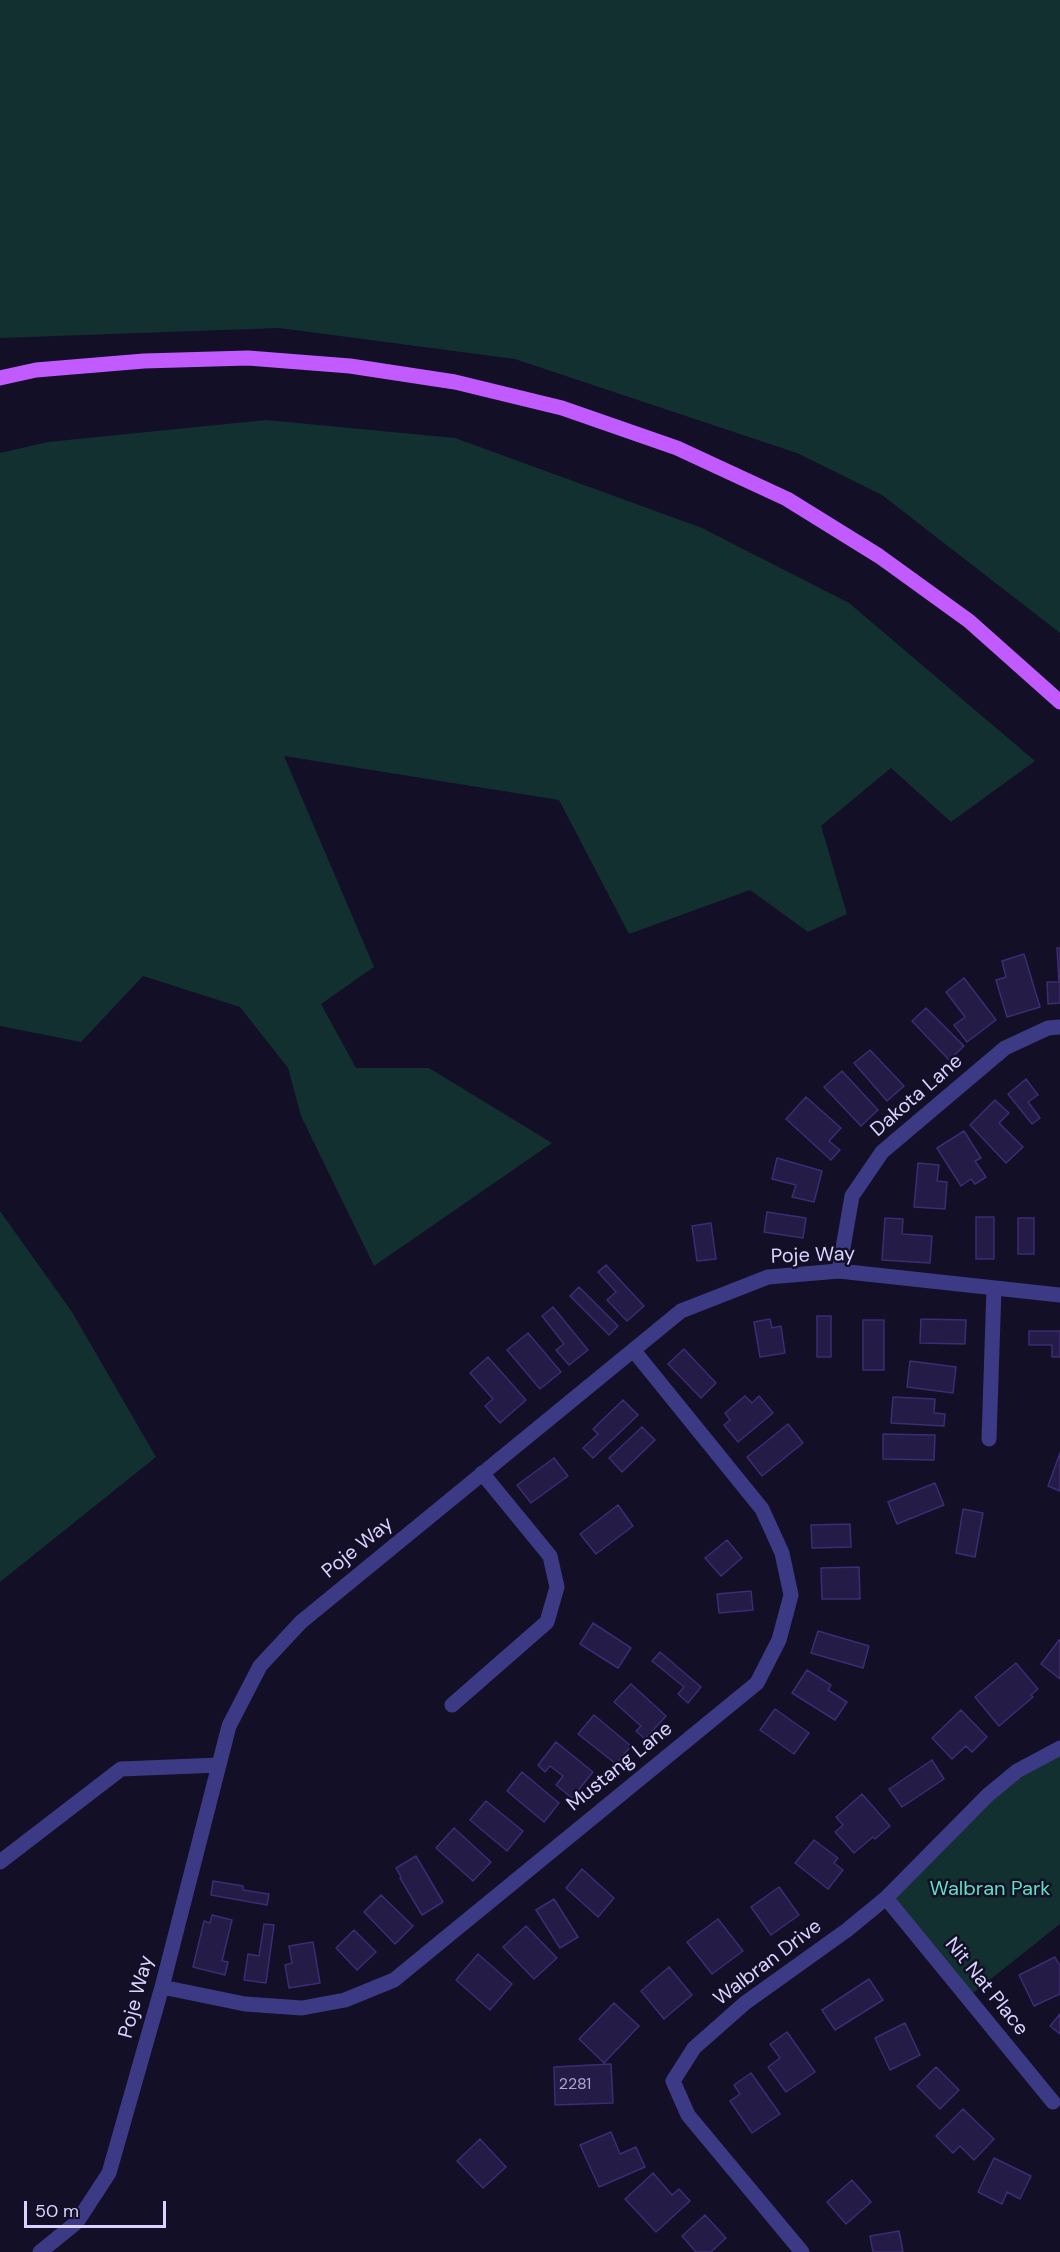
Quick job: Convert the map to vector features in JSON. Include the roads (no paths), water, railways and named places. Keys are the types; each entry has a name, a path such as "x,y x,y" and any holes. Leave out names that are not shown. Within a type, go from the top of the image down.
{"main road":[{"path":"0,378 36,370 144,361 248,358 350,366 455,382 562,408 677,448 787,499 879,556 969,621 1060,702"}],"street":[{"name":"Dakota Lane","path":"839,1272 852,1196 882,1152 1005,1048 1048,1028 1060,1027"},
{"name":"Poje Way","path":"40,2252 77,2222 109,2173 162,1987 229,1726 260,1666 301,1622 681,1311 768,1276 839,1272 1060,1294"},
{"path":"989,1439 994,1288"},
{"name":"Mustang Lane","path":"162,1987 245,2004 302,2008 345,2000 394,1980 757,1683 779,1640 790,1595 782,1554 762,1509 634,1351"},
{"path":"452,1705 547,1622 557,1587 550,1556 482,1473"},
{"name":"Walbran Drive","path":"802,2252 688,2115 673,2081 694,2048 745,2003 847,1930 886,1898 988,1795 1017,1771 1060,1748"},
{"path":"0,1862 121,1769 219,1765"},
{"name":"Nit Nat Place","path":"886,1898 1053,2102"}],"park label":[{"name":"Walbran Park","path":"990,1890"}]}
